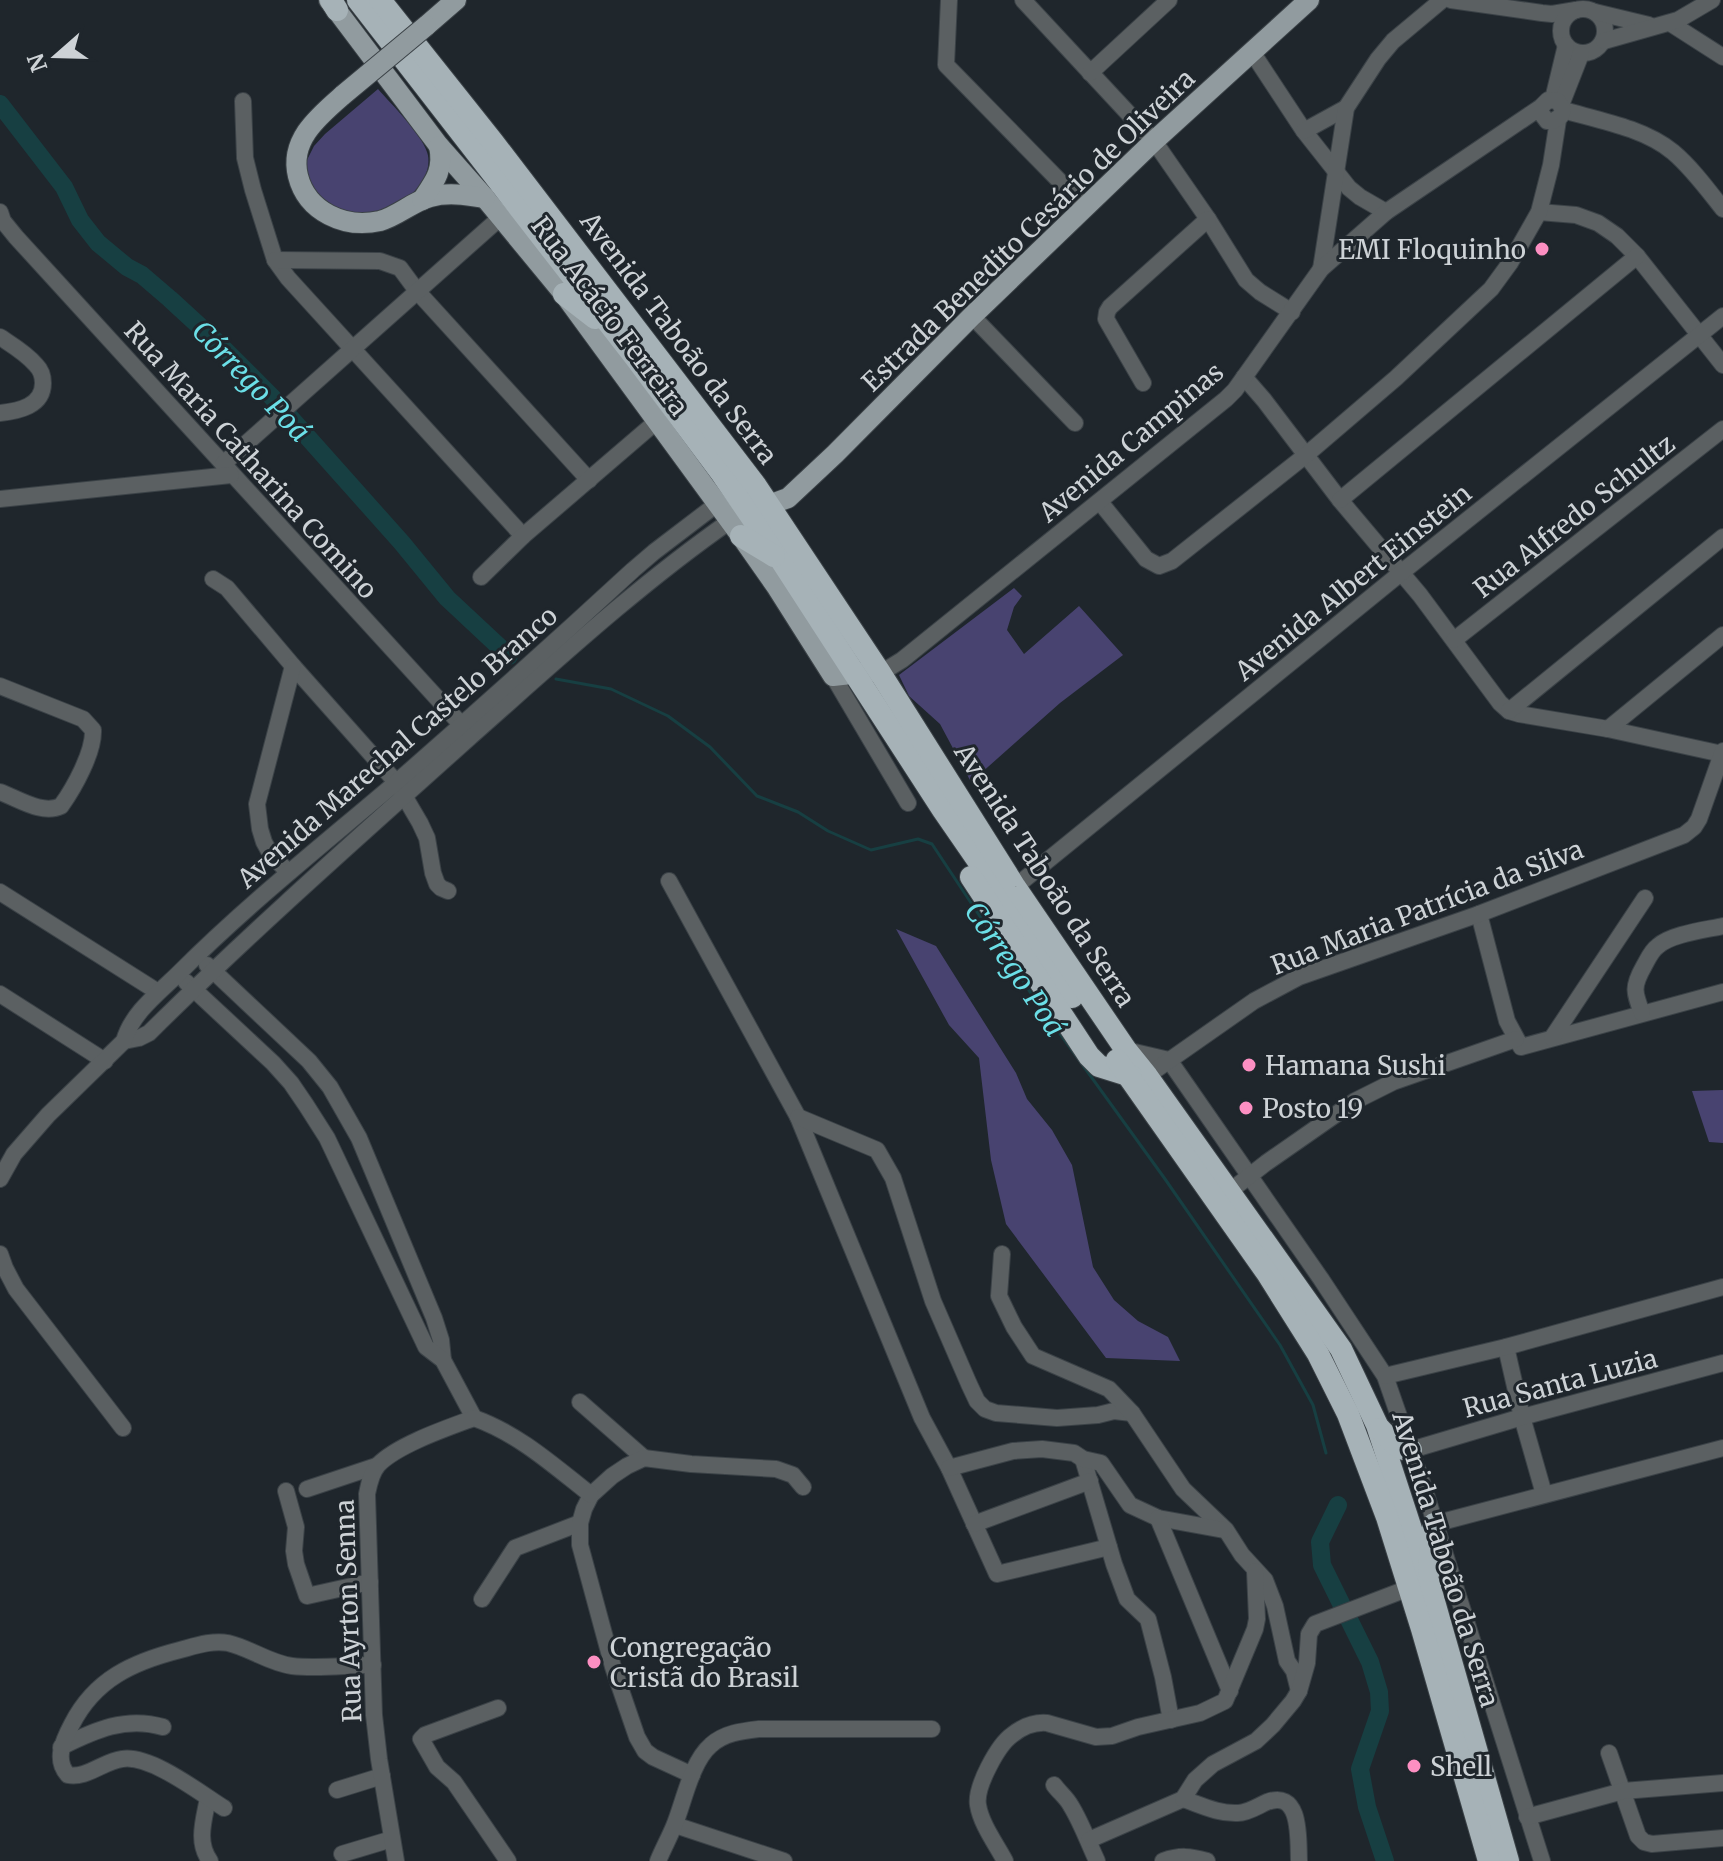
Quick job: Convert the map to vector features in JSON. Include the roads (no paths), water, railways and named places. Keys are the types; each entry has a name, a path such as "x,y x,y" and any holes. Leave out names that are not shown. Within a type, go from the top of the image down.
{"highway":[{"name":"Avenida Taboão da Serra","path":"358,0 635,357 738,521 781,560 844,675 887,723 1015,915 1138,1076 1223,1196 1341,1349 1377,1425 1419,1586 1508,1861"},
{"name":"Avenida Taboão da Serra","path":"383,3 778,509 1015,887 1126,1050 1138,1076"},
{"path":"564,294 601,323 635,357"},
{"path":"738,521 781,560"},
{"name":"Avenida Taboão da Serra","path":"1223,1196 1318,1354 1348,1414 1387,1517 1419,1586 1432,1665 1489,1861"},
{"path":"1377,1425 1398,1447 1411,1450"},
{"path":"1419,1586 1434,1524"}],"main road":[{"path":"430,22 446,0"},
{"path":"456,0 313,123 297,156 298,174 309,199 330,216 356,222 380,221 432,197 454,194 485,198"},
{"name":"Estrada Benedito Cesário de Oliveira","path":"778,509 1085,207 1309,0"},
{"name":"Rua Acácio Ferreira","path":"332,3 439,146 564,294 717,504"},
{"path":"422,200 440,169 439,146"},
{"path":"435,179 461,172"},
{"path":"717,504 738,521 796,617 844,675 879,671"},
{"path":"738,521 778,509"}],"street":[{"path":"949,0 946,65 1085,207"},
{"path":"1090,73 1169,0"},
{"path":"1321,269 1346,108 1393,41 1442,0"},
{"path":"1451,0 1586,9 1662,25 1723,57"},
{"path":"1604,41 1678,20 1712,0"},
{"path":"1027,1 1154,141 1252,286 1292,312"},
{"path":"1550,7 1569,43 1590,53 1604,41 1606,33 1605,25 1595,12"},
{"path":"1100,502 1146,559 1159,566 1172,561 1306,455 1478,303 1510,263 1539,212 1551,165 1555,108 1569,43 1563,21 1577,10"},
{"path":"1252,52 1304,131 1349,188 1386,212"},
{"path":"243,101 245,158 275,260 523,536"},
{"path":"1304,131 1346,108"},
{"path":"1555,108 1621,126 1663,145 1675,153 1723,209"},
{"name":"Avenida Campinas","path":"879,671 902,660 1226,399 1321,269 1386,212 1555,108"},
{"name":"Rua Maria Catharina Comino","path":"0,212 16,237 466,730"},
{"path":"1539,212 1576,215 1598,223 1617,236 1637,256 1723,365"},
{"path":"0,499 227,469 275,418 501,217"},
{"path":"1143,383 1106,319 1107,312 1208,219"},
{"path":"1340,500 1637,256"},
{"path":"275,260 380,261 400,268 417,291 589,480"},
{"path":"972,316 1075,423"},
{"name":"Avenida Albert Einstein","path":"1015,887 1723,316"},
{"path":"0,337 25,354 43,377 39,399 15,411 0,413"},
{"path":"1244,377 1340,500 1402,572 1509,711 1722,752"},
{"path":"481,577 523,536 657,421"},
{"name":"Rua Alfredo Schultz","path":"1454,640 1723,429"},
{"name":"Avenida Marechal Castelo Branco","path":"576,634 633,570 717,504"},
{"name":"Avenida Marechal Castelo Branco","path":"124,1041 149,1033 401,789 576,634 738,521"},
{"path":"1509,711 1723,537"},
{"path":"633,570 646,584"},
{"path":"213,579 227,588 401,789 427,838 433,873 441,888 448,891"},
{"path":"1608,729 1723,635"},
{"path":"288,872 264,842 257,804 293,666"},
{"path":"844,675 908,803"},
{"path":"0,686 83,719 93,730 94,739 61,806 45,809 0,792"},
{"name":"Rua Maria Patrícia da Silva","path":"1138,1076 1169,1060 1262,996 1299,977 1479,914 1684,835 1699,819 1717,783 1722,752"},
{"name":"Avenida Marechal Castelo Branco","path":"0,1179 14,1154 48,1115 124,1041 128,1028 158,992 197,954 288,872 401,789"},
{"path":"669,881 798,1117 922,1418 949,1468 997,1574 1109,1547"},
{"path":"0,892 158,992"},
{"path":"1552,1038 1645,898"},
{"path":"1479,914 1507,1021 1521,1047 1723,992"},
{"path":"1642,1013 1634,986 1658,945 1672,938 1723,926"},
{"path":"197,954 309,1061 330,1087 359,1138 434,1318 443,1360 474,1418 520,1440 591,1495"},
{"path":"178,974 291,1083 327,1138 426,1347 443,1360"},
{"path":"0,994 105,1061"},
{"path":"1223,1196 1355,1101 1393,1082 1516,1039"},
{"path":"1126,1050 1169,1060 1385,1376 1542,1861"},
{"path":"798,1117 877,1150 893,1178 933,1301 977,1401 985,1409 996,1413 1057,1418 1114,1411 1132,1413"},
{"path":"0,1254 16,1289 123,1428"},
{"path":"1002,1254 999,1296 1033,1356 1109,1389 1132,1413 1183,1489 1226,1530 1242,1555 1265,1580 1275,1606 1287,1661 1294,1671 1299,1691"},
{"path":"1385,1376 1506,1347 1723,1287"},
{"path":"1506,1347 1544,1494"},
{"name":"Rua Santa Luzia","path":"1411,1450 1723,1363"},
{"path":"580,1402 644,1458"},
{"name":"Rua Ayrton Senna","path":"396,1861 374,1715 369,1480 376,1466 411,1444 474,1418"},
{"path":"1434,1524 1723,1448"},
{"path":"949,1468 1013,1451 1042,1449 1074,1453 1083,1459 1101,1463 1130,1505 1158,1518 1226,1530"},
{"path":"692,1775 653,1757 645,1751 637,1737 597,1613 580,1545 580,1523 584,1509 591,1495 612,1476 644,1458 776,1469 793,1475 803,1487"},
{"path":"1083,1459 1127,1599 1148,1619 1171,1720"},
{"path":"307,1489 376,1466"},
{"path":"974,1524 1090,1481"},
{"path":"286,1491 296,1527 296,1564 307,1596 370,1582"},
{"path":"1158,1518 1230,1691"},
{"path":"482,1599 515,1548 580,1523"},
{"path":"1005,1861 977,1803 980,1783 1009,1736 1039,1723 1047,1723 1087,1735 1112,1736 1211,1709 1225,1701 1255,1629 1255,1571"},
{"path":"1089,1840 1183,1799 1195,1780 1213,1764 1256,1741 1273,1725 1299,1691 1307,1663 1309,1634 1315,1624 1419,1586"},
{"path":"224,1808 151,1763 136,1758 104,1764 74,1777 68,1775 60,1761 61,1747 72,1722 87,1700 108,1679 132,1665 215,1642 229,1643 293,1666 373,1665"},
{"path":"498,1708 421,1739 437,1767 454,1782 508,1861"},
{"path":"61,1747 96,1731 132,1722 163,1727"},
{"path":"658,1861 703,1753 721,1738 759,1729 932,1729"},
{"path":"1609,1753 1638,1836 1644,1842 1652,1844 1723,1838"},
{"path":"337,1790 382,1776"},
{"path":"1527,1817 1623,1791 1723,1783"},
{"path":"1054,1785 1070,1803 1097,1861"},
{"path":"208,1798 202,1834 203,1851 210,1861"},
{"path":"1183,1799 1206,1809 1239,1813 1270,1801 1288,1802 1293,1808 1299,1861"},
{"path":"675,1825 784,1861"},
{"path":"342,1854 392,1839"},
{"path":"1167,1860 1189,1856 1207,1861"}],"waterway":[{"name":"Córrego Poá","path":"0,104 64,187 80,220 98,243 170,299 271,396 447,598 509,656"},
{"name":"Córrego Poá","path":"556,679 611,689 668,716 710,747 757,796 798,812 828,831 871,850 918,839 932,844 1032,995 1280,1345 1313,1405 1326,1453"},
{"name":"Córrego Poá","path":"1338,1505 1320,1542 1322,1565 1370,1662 1379,1692 1380,1711 1360,1769 1367,1807 1385,1861"}],"place":[{"name":"EMI Floquinho","path":"1542,249"},
{"name":"Hamana Sushi","path":"1249,1065"},
{"name":"Posto 19","path":"1246,1108"},
{"name":"Congregação Cristã do Brasil","path":"594,1662"},
{"name":"Shell","path":"1414,1766"}]}
